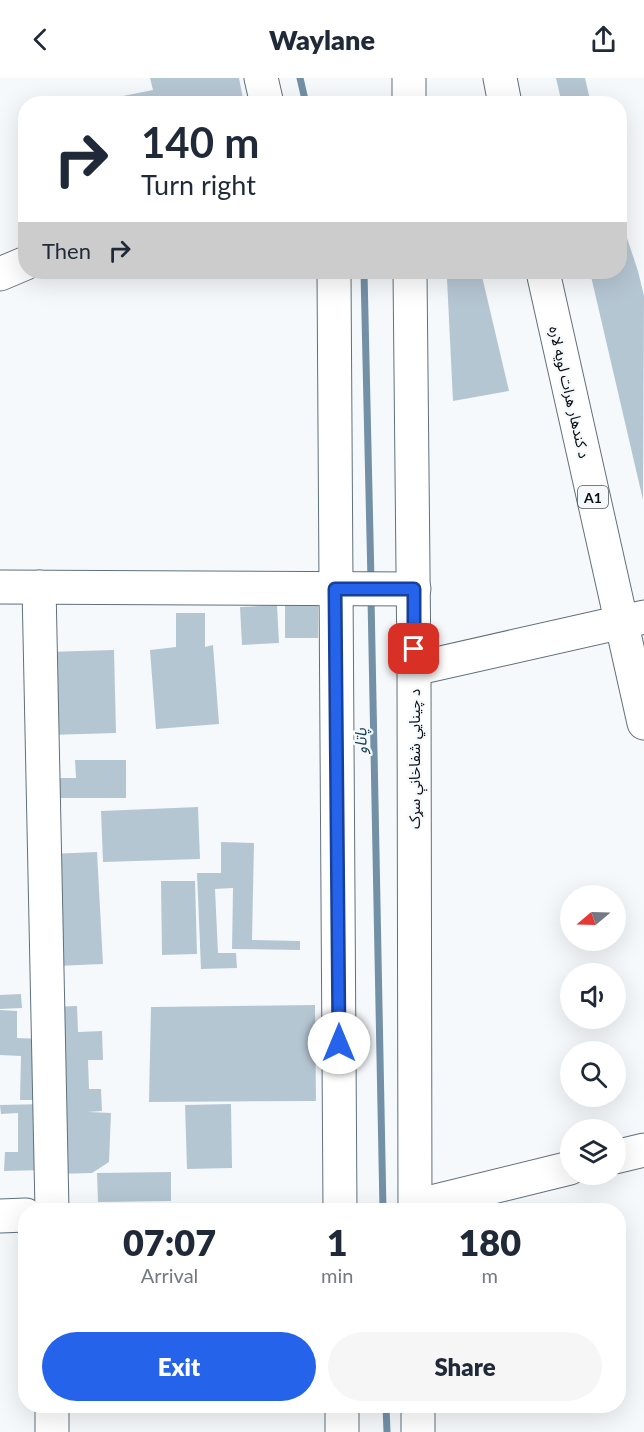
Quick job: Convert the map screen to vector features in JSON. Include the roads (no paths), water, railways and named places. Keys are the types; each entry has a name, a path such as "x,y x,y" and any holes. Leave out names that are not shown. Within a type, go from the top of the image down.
{"main road":[{"path":"261,78 265,96"},
{"path":"409,78 409,96"},
{"path":"500,78 503,96"},
{"path":"0,274 18,266"},
{"path":"334,279 344,589 340,1203"},
{"name":"د چينايي شفاخانې سړک","path":"409,1203 414,669 404,590 410,279"},
{"name":"د کندهار هرات لویه لاره","path":"545,279 633,620 644,723"},
{"path":"0,587 404,590"},
{"path":"39,587 52,1203"},
{"path":"414,669 633,620"},
{"path":"626,1154 644,1150"},
{"path":"433,1203 560,1171"},
{"path":"0,1216 18,1215"},
{"path":"52,1413 52,1432"},
{"path":"342,1413 342,1432"},
{"path":"418,1413 418,1432"}],"waterway":[{"name":"پاتاو","path":"300,78 304,96"},
{"name":"پاتاو","path":"364,279 371,581"},
{"name":"پاتاو","path":"371,598 383,1203"},
{"name":"پاتاو","path":"386,1413 387,1432"}]}
